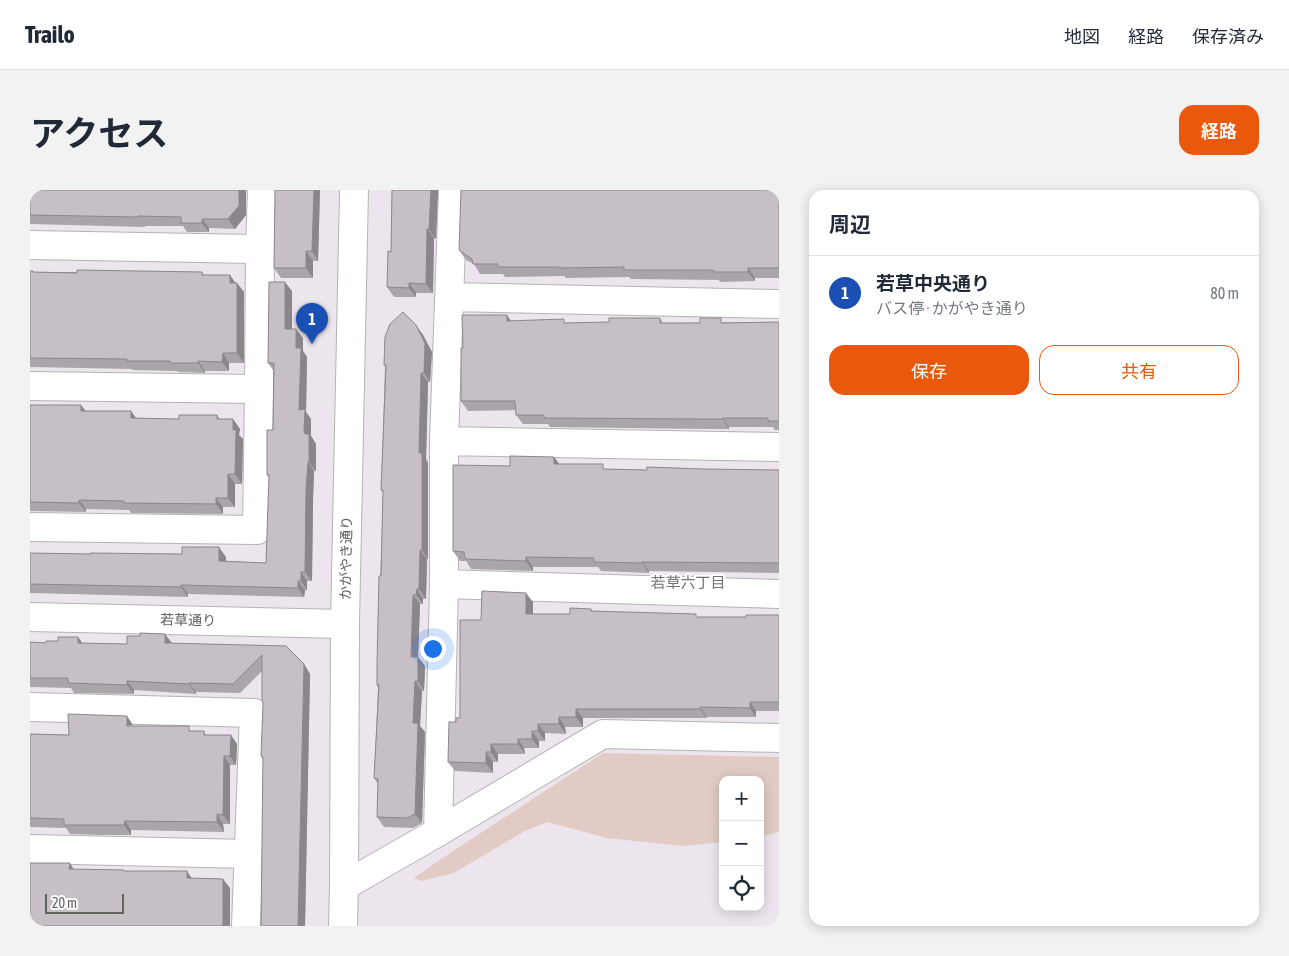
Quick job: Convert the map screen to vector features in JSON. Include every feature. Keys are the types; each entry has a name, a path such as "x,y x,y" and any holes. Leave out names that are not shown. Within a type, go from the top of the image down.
{"street":[{"path":"30,527 257,530 262,190"},
{"name":"かがやき通り","path":"342,926 344,886 345,624 354,190"},
{"path":"438,832 444,584 444,441 453,190"},
{"path":"30,245 260,249"},
{"path":"450,297 779,304"},
{"path":"30,386 259,389"},
{"path":"444,441 779,447"},
{"path":"444,584 779,594"},
{"name":"若草通り","path":"30,617 345,624"},
{"path":"30,706 254,713 246,926"},
{"path":"344,886 603,734 779,738"},
{"path":"30,849 248,854"}],"shaded area":[{"path":"603,753 779,757 779,832 764,836 764,776 719,776 719,842 683,846 607,838 547,822 525,831 454,873 421,881 414,878"}],"building":[{"path":"30,190 239,190 239,206 228,219 202,219 202,223 181,223 181,217 30,215"},
{"path":"275,190 314,190 312,251 306,251 306,268 274,268"},
{"path":"392,190 431,190 429,230 427,229 426,284 409,283 409,288 387,287 388,251 391,252"},
{"path":"461,190 779,190 779,268 748,268 748,272 714,272 713,270 624,270 624,267 498,267 498,264 473,264 472,259 459,250"},
{"path":"77,270 202,272 202,275 230,275 230,283 237,283 237,353 223,353 222,362 198,361 198,363 127,361 127,359 30,358 30,271 77,273"},
{"path":"269,282 285,282 285,329 296,329 296,348 301,348 299,410 305,409 304,431 305,434 309,434 309,462 306,490 305,572 301,572 301,581 298,581 298,588 30,584 30,553 182,554 182,547 219,547 219,561 266,563 269,475 267,475 267,430 273,430 274,363 268,363"},
{"path":"403,312 416,325 425,343 424,373 421,373 419,453 422,453 422,550 420,550 419,589 417,589 416,595 413,595 411,657 418,657 418,681 415,681 413,723 418,723 415,814 407,818 377,817 378,779 374,778 379,685 377,685 377,664 379,576 381,576 385,337 390,324"},
{"path":"462,315 507,315 507,321 564,319 564,323 609,322 609,318 660,318 660,323 700,323 700,318 721,318 721,323 779,322 779,421 768,421 768,418 544,418 544,415 516,415 515,401 461,401"},
{"path":"30,405 81,405 81,411 131,411 131,418 179,419 179,415 217,415 217,419 233,419 233,430 236,430 235,474 228,474 228,498 216,498 216,504 124,503 124,501 79,500 79,503 30,502"},
{"path":"510,456 554,457 554,464 603,464 603,469 647,470 647,467 779,470 779,563 594,562 594,558 526,557 526,561 465,559 464,552 453,551 453,465 510,466"},
{"path":"482,591 526,593 526,614 570,614 570,608 591,609 591,611 696,614 696,617 779,615 779,702 750,702 750,708 576,709 576,717 559,717 559,724 538,724 538,731 532,731 532,739 518,739 518,744 491,744 491,752 486,752 486,763 448,762 449,722 456,722 456,718 460,718 460,620 481,620"},
{"path":"140,633 165,634 165,643 286,646 304,664 298,926 261,926 262,655 233,684 127,681 127,685 68,683 68,678 30,678 30,642 46,643 46,641 58,641 58,637 78,637 78,643 127,644 127,636 140,636"},
{"path":"68,714 127,716 127,726 189,726 189,731 204,731 204,735 231,735 230,756 224,756 223,815 217,814 217,822 125,821 124,825 64,825 64,819 30,818 30,734 69,735"},
{"path":"30,863 70,863 69,869 187,871 187,878 223,879 223,926 30,926"}],"place":[{"name":"若草中央通り","path":"312,344"}],"district":[{"name":"若草六丁目","path":"688,582"}]}
